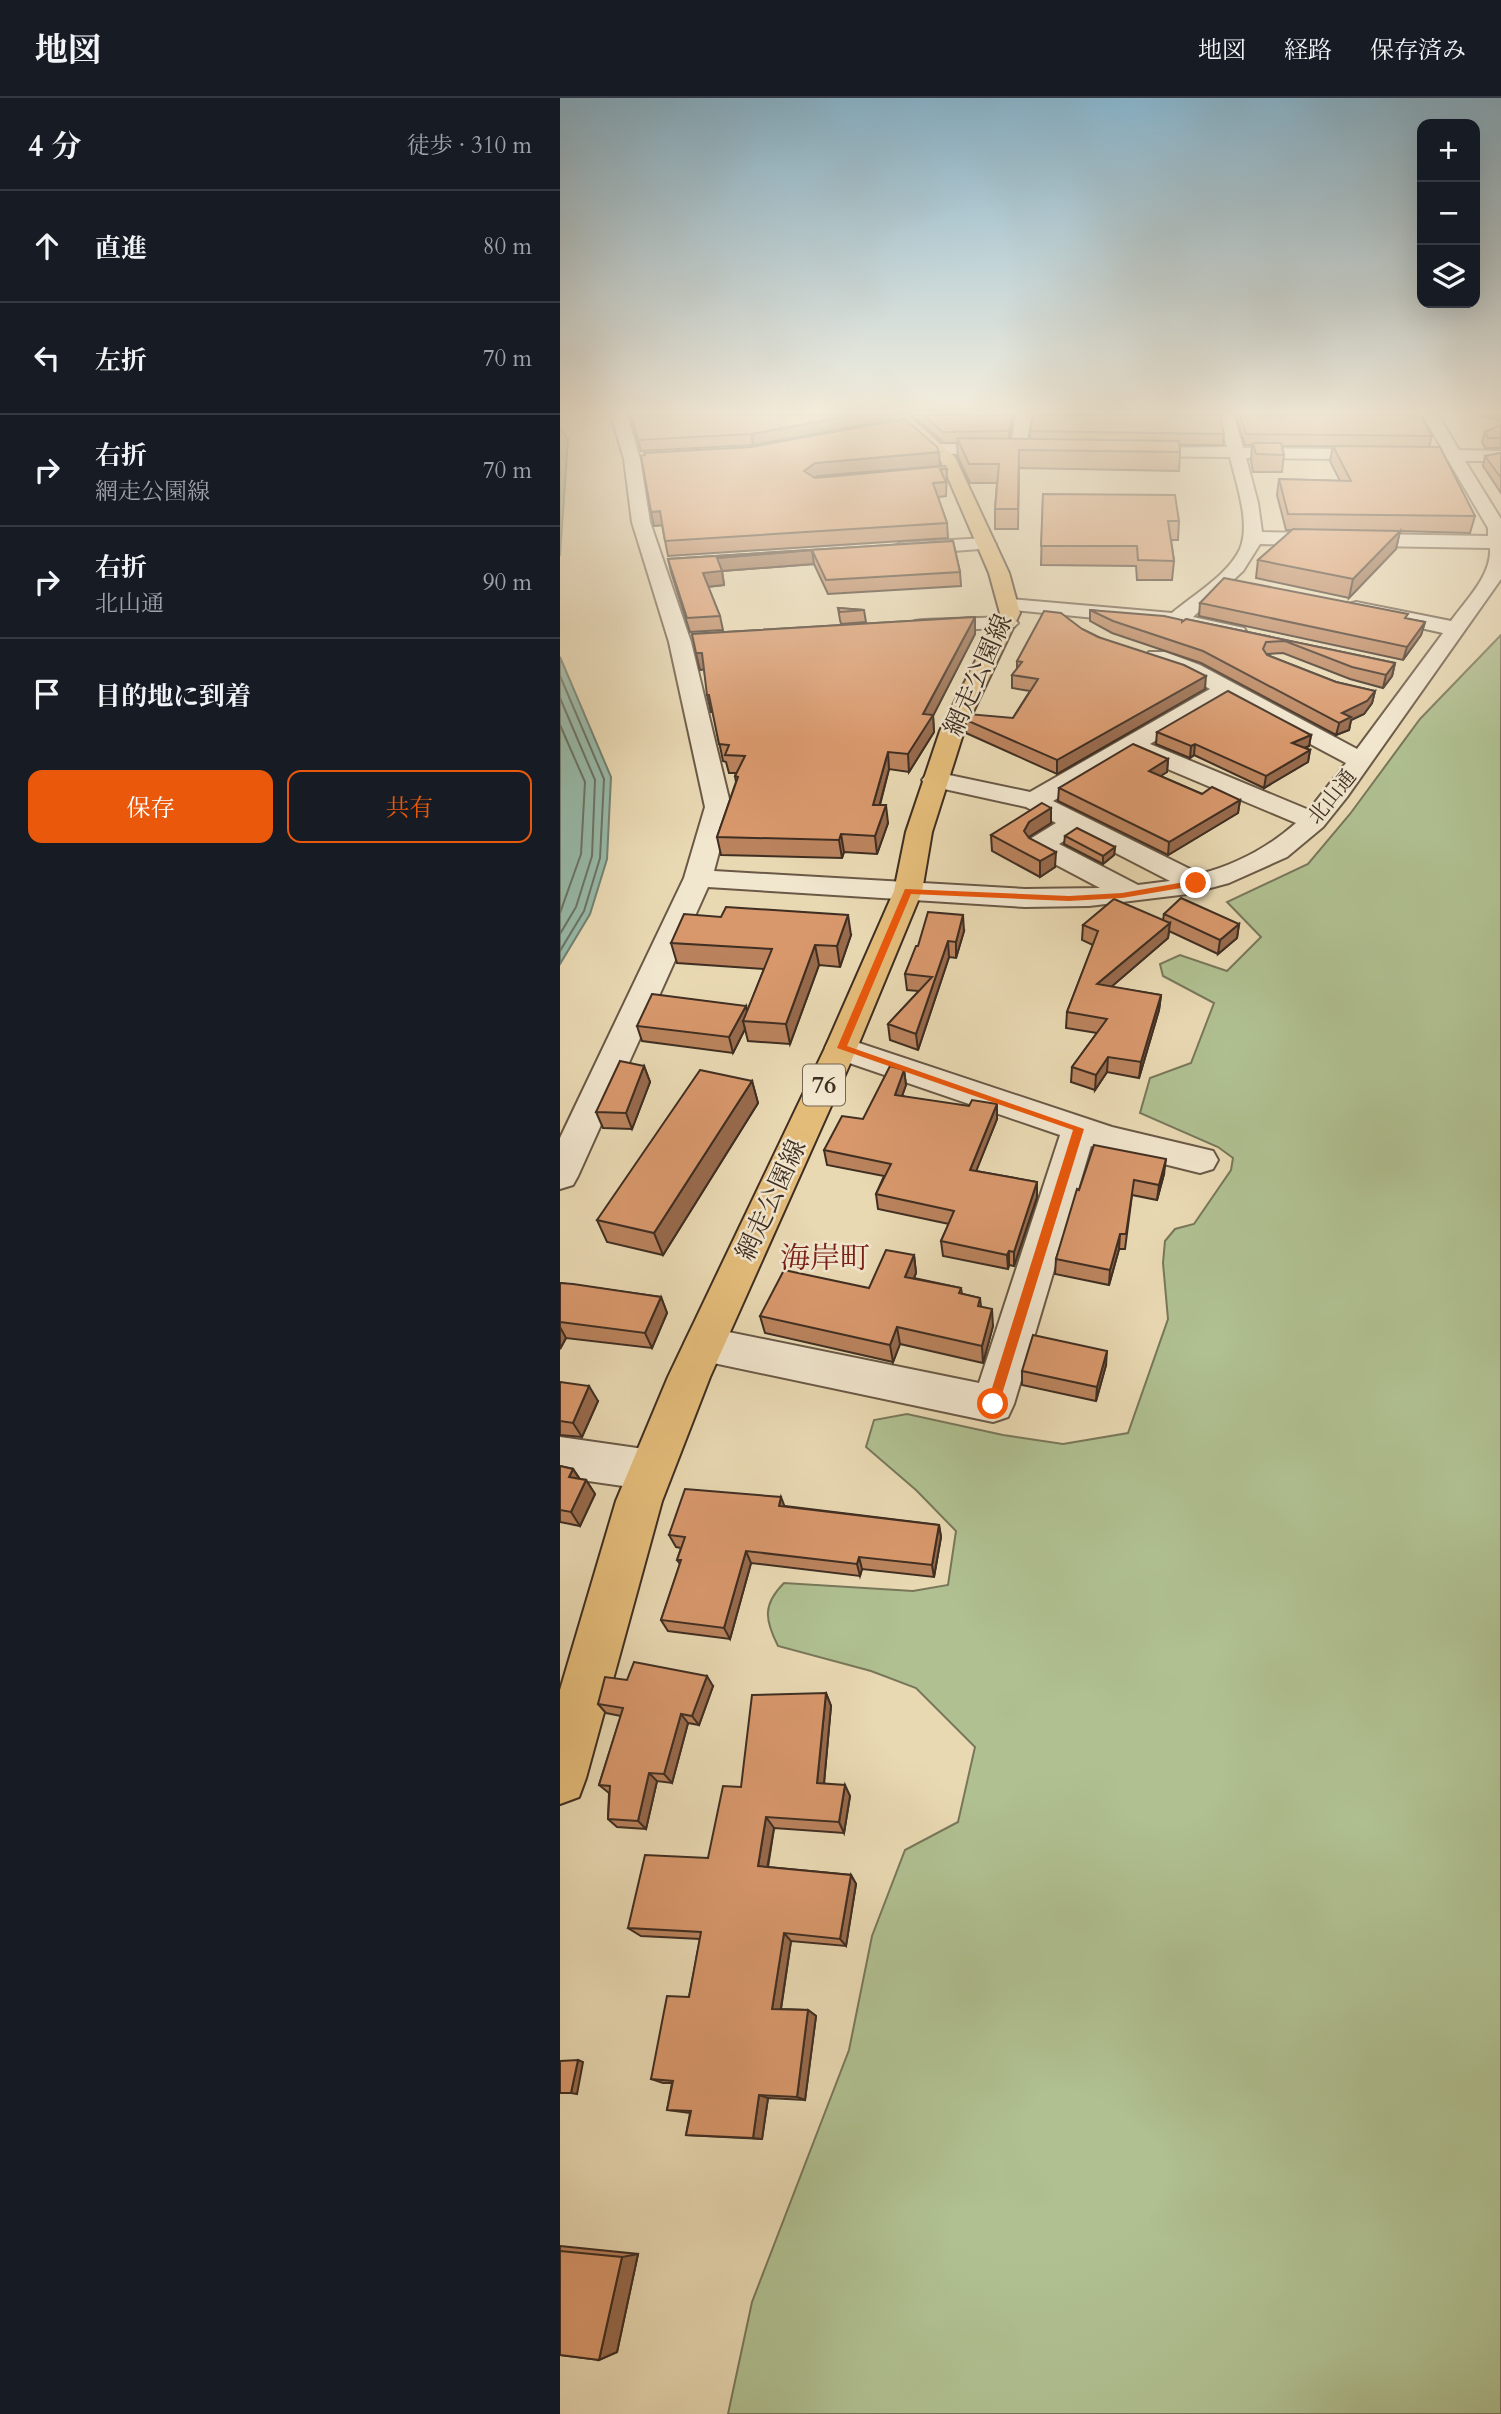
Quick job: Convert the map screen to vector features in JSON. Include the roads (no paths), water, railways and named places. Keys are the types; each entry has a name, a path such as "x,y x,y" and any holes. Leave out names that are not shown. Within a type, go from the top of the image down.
{"main road":[{"name":"網走公園線","path":"560,1778 639,1501 704,1344 841,1048 908,891 919,832 952,731 1008,614 986,544 975,523"}],"street":[{"path":"560,1176 698,878 719,807 680,642 641,523"},
{"path":"1177,620 1245,555 1253,538 1253,523"},
{"name":"北山通","path":"698,878 1025,898 1069,898 1133,894 1196,883 1254,863 1275,853 1314,821 1426,674 1495,573 1500,556 1494,523"},
{"path":"1253,538 1499,542"},
{"path":"882,550 986,544"},
{"path":"654,565 681,563"},
{"path":"1221,580 1247,586"},
{"path":"1339,604 1457,629"},
{"path":"1074,611 1071,621 1092,635"},
{"path":"901,628 1008,614 1074,611 1177,620 1228,631 1223,640 1250,643"},
{"path":"680,642 708,640"},
{"path":"1134,650 1192,670 1361,761"},
{"path":"1399,668 1426,674"},
{"path":"1034,801 1225,690"},
{"path":"1380,696 1405,702"},
{"path":"1130,745 1314,821"},
{"path":"935,780 1034,801 1196,883"},
{"path":"1077,821 1040,845 1133,894"},
{"path":"841,1048 1079,1129 1200,1160"},
{"path":"704,1344 993,1404 1079,1129"},
{"path":"560,1457 651,1470"}],"water":[{"path":"560,523 562,523 560,556"},
{"path":"560,657 611,777 607,859 590,914 560,964"}],"district":[{"name":"海岸町","path":"825,1258"}]}
